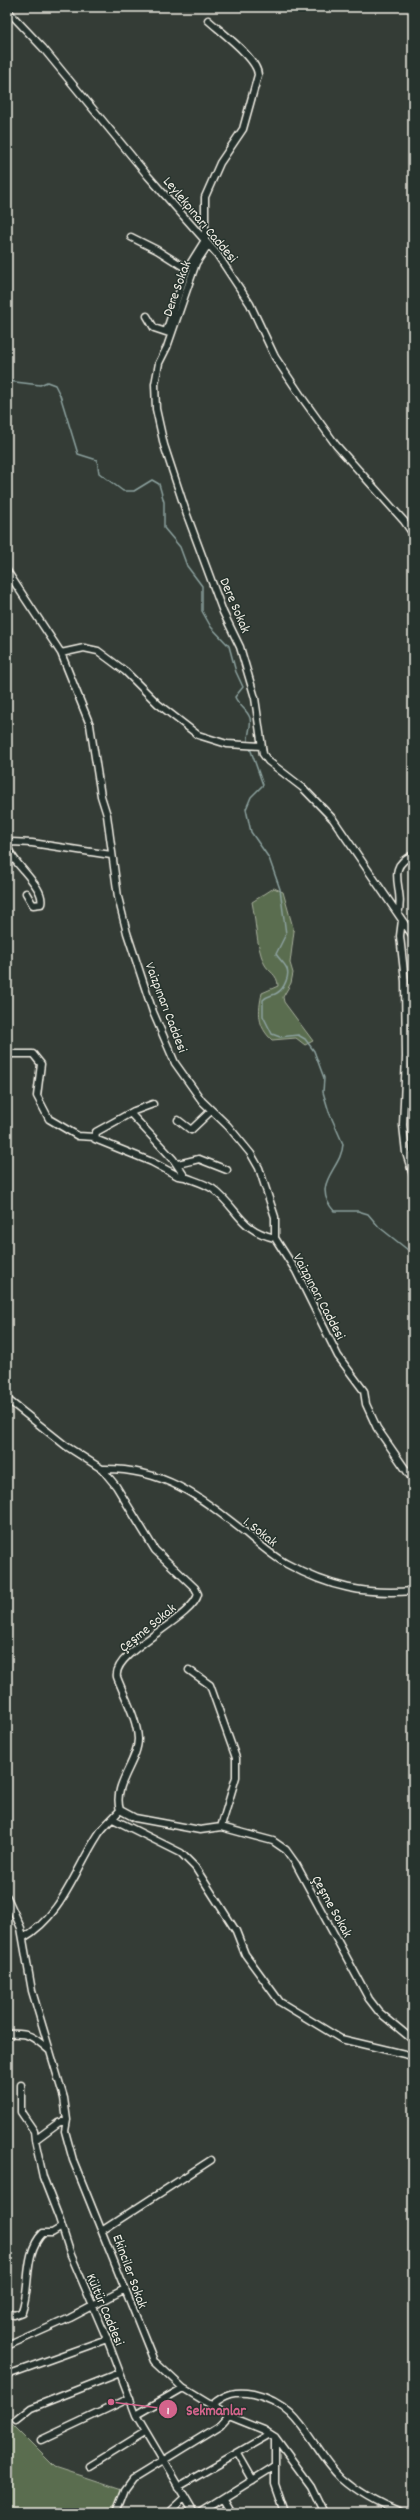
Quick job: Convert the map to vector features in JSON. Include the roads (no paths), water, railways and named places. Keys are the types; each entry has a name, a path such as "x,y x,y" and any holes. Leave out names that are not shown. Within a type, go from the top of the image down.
{"street":[{"name":"Leylekpınarı Caddesi","path":"7,10 43,48 217,254 250,304 269,347 308,405 336,445 404,521 413,534"},
{"path":"147,316 154,328 169,333 187,269 207,243 204,198 220,163 243,129 258,75 256,67 248,56 208,20"},
{"path":"131,237 157,250 187,269"},
{"name":"Dere Sokak","path":"207,243 196,264 159,363 155,384 158,422 186,515 223,612 240,647 256,704 261,746 268,761 303,788 333,819 413,936"},
{"name":"Vaizpınarı Caddesi","path":"7,571 61,653 90,725 101,796 107,815 111,855 127,933 153,1012 175,1063 211,1111 237,1136 259,1168 275,1217 275,1238 296,1271 338,1356 364,1391 366,1404 377,1428 413,1480"},
{"path":"61,653 84,648 98,651 125,671 158,704 198,735 227,744 261,746"},
{"path":"26,893 33,905 41,904 41,897 24,869 9,851 8,845 11,842 32,843 111,855"},
{"path":"398,914 401,899 396,870 400,862 413,855"},
{"path":"402,920 400,936 405,981 406,1058 403,1125 406,1153 413,1175"},
{"path":"7,1054 33,1054 41,1064 37,1096 49,1118 78,1136 95,1137 100,1142 200,1182 215,1191 255,1232 275,1238"},
{"path":"95,1137 96,1132 154,1104"},
{"path":"178,1120 191,1130 211,1111"},
{"path":"131,1114 178,1164 185,1177"},
{"path":"178,1164 199,1159 227,1170"},
{"name":"Çeşme Sokak","path":"7,1399 66,1446 102,1469 116,1486 154,1550 195,1588 198,1594 196,1600 187,1610 133,1651 117,1670 117,1677 138,1739 136,1750 124,1780 119,1798 120,1810 135,1818 192,1829 221,1827 273,1841 290,1854 335,1932 369,1999 379,2012 413,2040"},
{"name":"1. Sokak","path":"102,1469 145,1472 173,1482 200,1500 280,1560 329,1583 361,1591 413,1591"},
{"path":"189,1670 210,1685 236,1758 236,1777 221,1827"},
{"path":"23,1938 37,1927 54,1908 79,1871 98,1834 120,1810"},
{"path":"113,1819 181,1853 195,1867 236,1931 245,1954 280,2002 342,2039 413,2056"},
{"name":"Ekinciler Sokak","path":"7,1897 23,1938 32,1991 64,2098 67,2120 65,2131 73,2160 103,2230 140,2330 154,2361 184,2388 229,2416 273,2436"},
{"path":"7,2034 19,2033 34,2036 51,2052"},
{"name":"Kültür Caddesi","path":"21,2086 21,2112 34,2131 42,2177 62,2227 70,2254 107,2339 136,2415 194,2513"},
{"path":"35,2140 58,2123 67,2120"},
{"path":"103,2230 211,2160"},
{"path":"7,2313 14,2315 22,2312 26,2299 30,2260 36,2241 43,2233 52,2233 62,2227"},
{"path":"7,2346 70,2318 125,2289"},
{"path":"7,2376 107,2339"},
{"path":"16,2420 31,2408 120,2373"},
{"path":"136,2415 184,2388"},
{"path":"212,2405 234,2392 257,2395 284,2407 297,2418 341,2478 363,2494 402,2513"},
{"path":"41,2440 130,2398"},
{"path":"116,2513 125,2490 133,2479 221,2424 229,2416"},
{"path":"90,2466 145,2432"},
{"path":"178,2487 273,2436"},
{"path":"273,2436 275,2484 285,2513"},
{"path":"273,2436 311,2486 324,2513"},
{"path":"238,2454 253,2480"},
{"path":"200,2513 275,2466"},
{"path":"168,2513 184,2498"},
{"path":"224,2499 232,2513"}],"waterway":[{"path":"7,381 40,385 47,382 55,385 60,395 78,454 97,460 99,473 123,491 134,491 152,480 159,484 164,502 164,528 180,547 187,566 202,586 202,611 211,627 229,646 236,672 243,687 235,697 250,718 248,743"},
{"path":"250,748 263,785 251,797 246,809 251,832 269,858 280,889 286,934 276,954 286,967 288,973 284,985 280,991 263,1000 263,1016 272,1034 280,1037 298,1035 305,1039 314,1051 324,1078 323,1092 329,1112 343,1144 338,1161 326,1184 325,1192 327,1201 334,1211 358,1211 368,1214 379,1227 413,1254"}],"place":[{"name":"Sekmanlar","path":"111,2402"}]}
